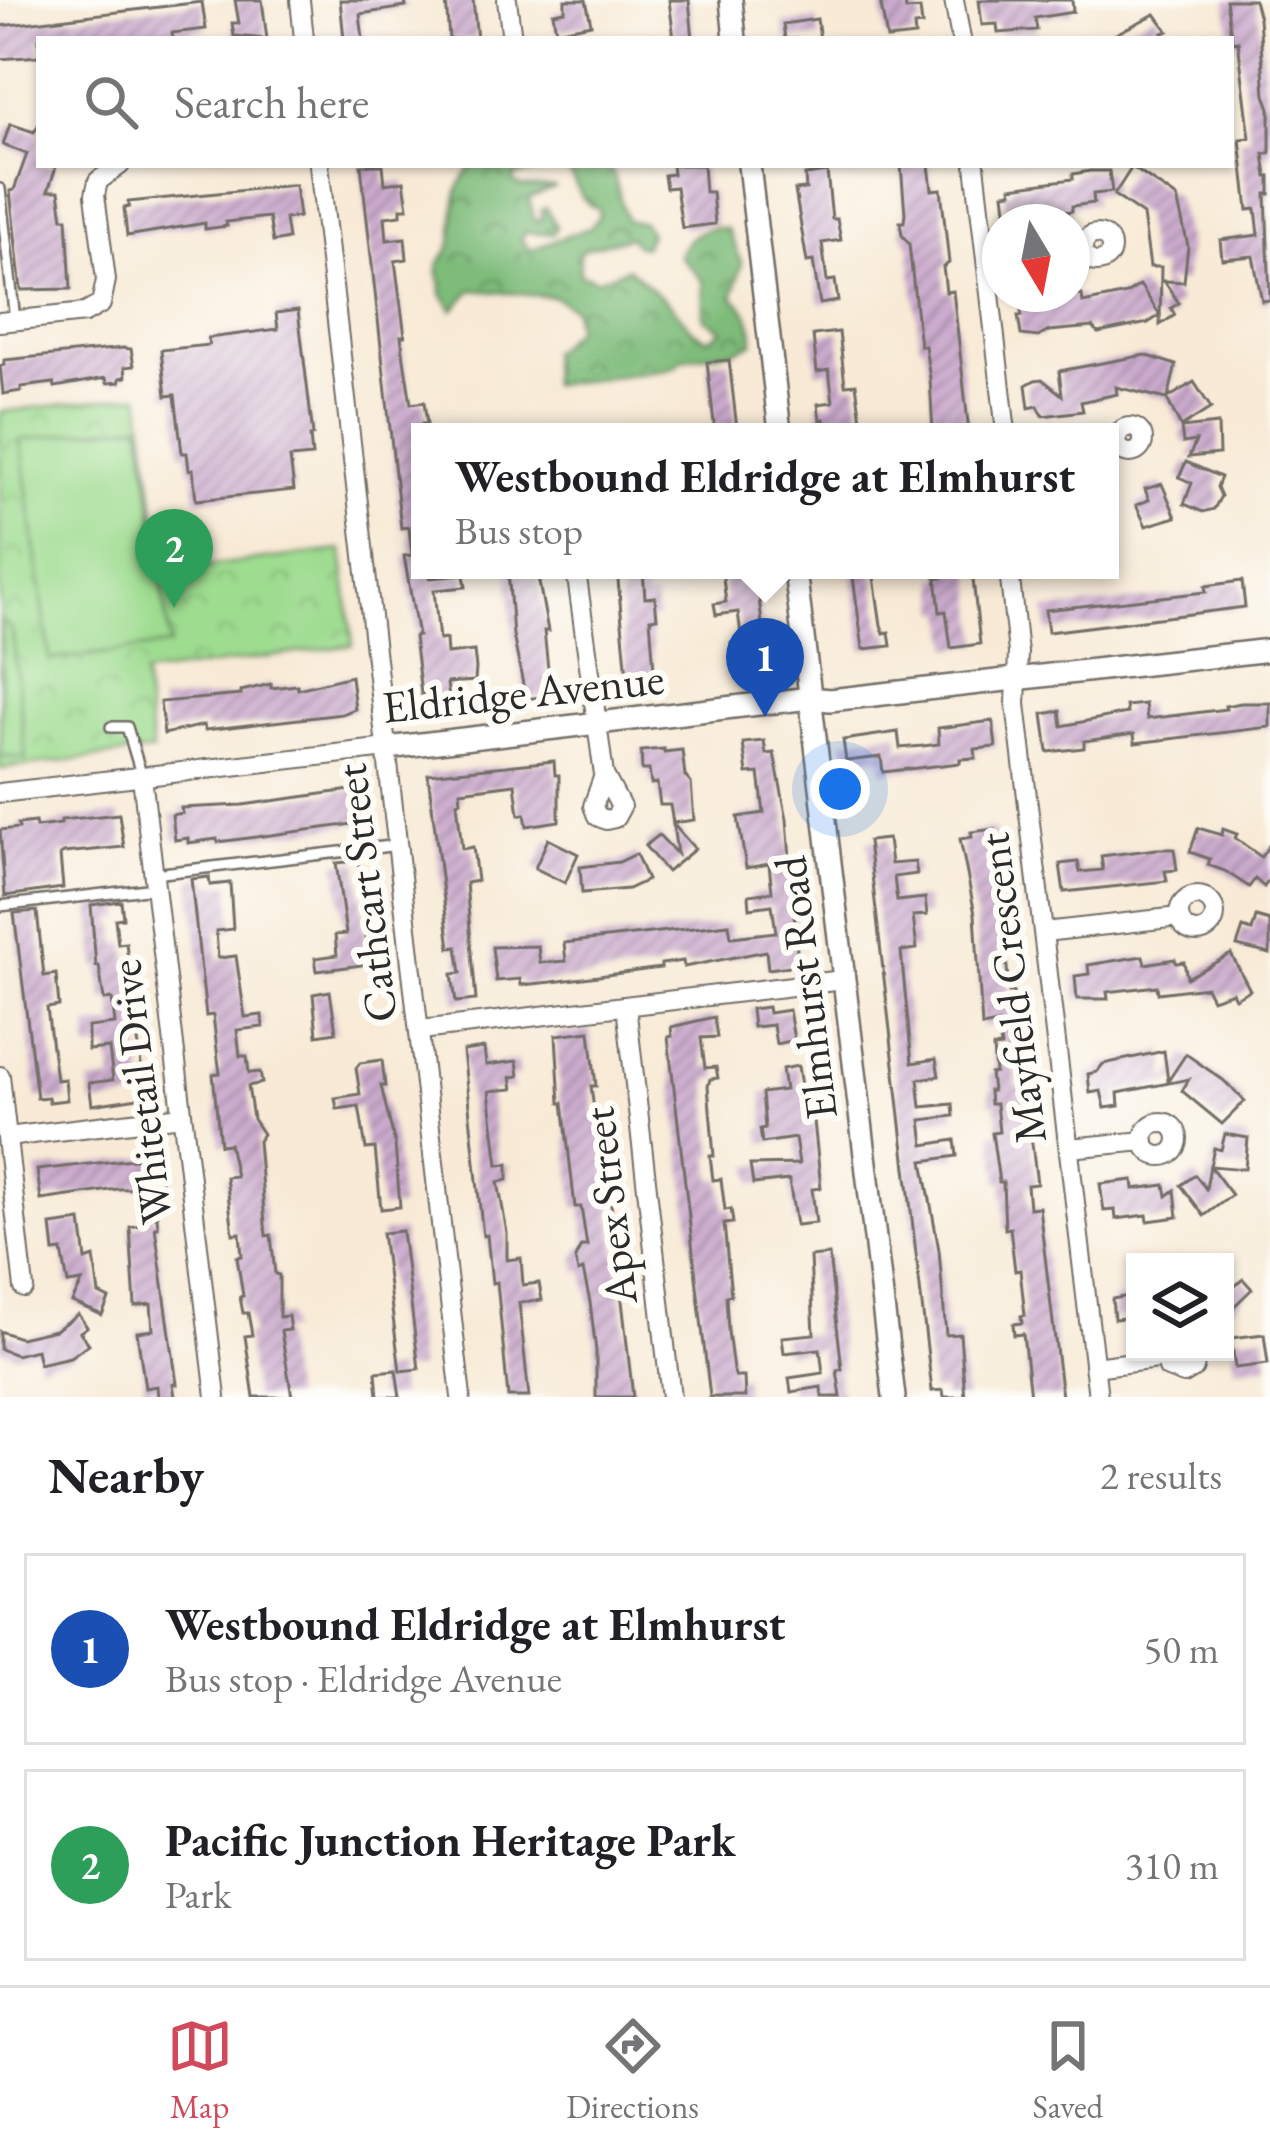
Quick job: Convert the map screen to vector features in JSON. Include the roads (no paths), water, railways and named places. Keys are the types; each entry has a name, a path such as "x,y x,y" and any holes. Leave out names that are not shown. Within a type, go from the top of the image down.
{"street":[{"path":"300,0 304,36"},
{"path":"508,0 512,36"},
{"path":"731,0 735,36"},
{"path":"954,0 960,36"},
{"path":"8,321 85,313 101,304 106,280 95,195 98,182 116,168"},
{"name":"Cathcart Street","path":"319,168 461,1397"},
{"path":"749,168 779,423"},
{"path":"976,168 982,204"},
{"path":"997,312 1005,423"},
{"path":"577,579 604,775"},
{"name":"Elmhurst Road","path":"796,579 894,1397"},
{"name":"Mayfield Crescent","path":"1010,579 1016,679 1097,1397"},
{"name":"Eldridge Avenue","path":"0,793 810,698 830,700 1270,650"},
{"name":"Whitetail Drive","path":"142,777 216,1397"},
{"path":"1044,932 1179,916"},
{"path":"421,1030 843,980"},
{"name":"Apex Street","path":"626,1006 671,1397"},
{"path":"0,1076 24,1288"},
{"path":"7,1137 182,1116"},
{"path":"1069,1148 1145,1141"},
{"path":"1094,1367 1130,1361"},
{"path":"1167,1361 1168,1368 1184,1374 1197,1361"}],"lane":[{"path":"0,189 8,321"},
{"path":"111,727 127,728 132,735 142,777"},
{"path":"0,906 399,845"}],"place":[{"name":"Pacific Junction Heritage Park","path":"174,608"},
{"name":"Westbound Eldridge at Elmhurst","path":"765,717"}]}
